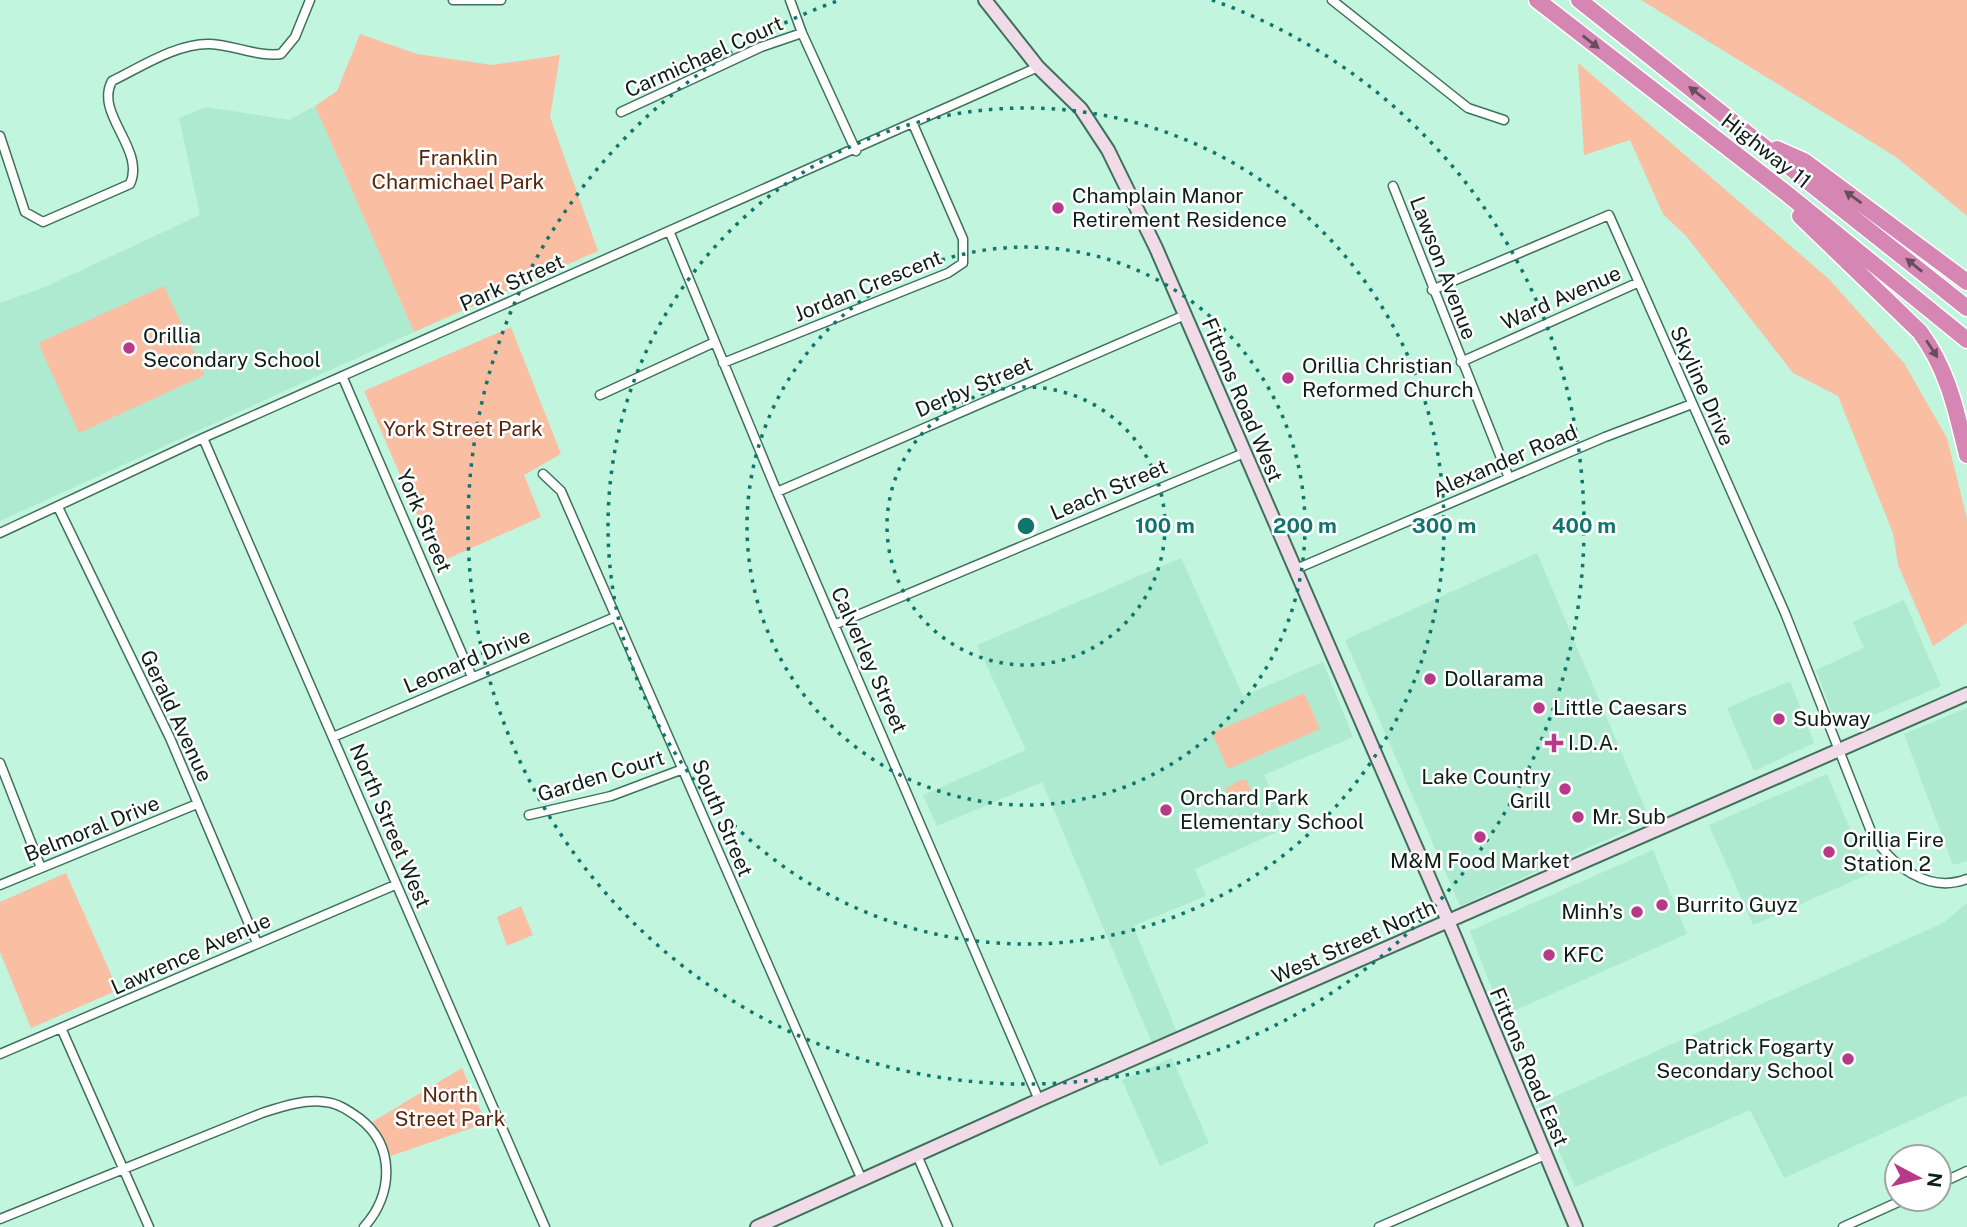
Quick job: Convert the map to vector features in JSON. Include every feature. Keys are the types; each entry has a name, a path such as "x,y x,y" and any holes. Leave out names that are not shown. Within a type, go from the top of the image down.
{"highway":[{"name":"Highway 11","path":"1537,0 1786,193 1967,340"},
{"name":"Highway 11","path":"1579,0 1967,308"},
{"path":"1756,139 1804,161 1967,282"},
{"path":"1786,193 1799,215 1920,332 1934,351 1947,377 1967,455"}],"street":[{"path":"0,136 6,163 25,212 32,219 43,222 117,190 130,184 134,164 107,97 112,81 179,50 206,44 236,47 260,54 281,54 295,37 310,0"},
{"path":"453,0 500,0"},
{"path":"790,0 802,33 856,150"},
{"name":"Fittons Road West","path":"985,0 1038,68 1081,109 1108,150 1185,316 1448,922"},
{"path":"1332,0 1468,108 1504,120"},
{"name":"Carmichael Court","path":"621,112 761,47 802,33"},
{"name":"Park Street","path":"0,533 203,438 1038,68"},
{"name":"Jordan Crescent","path":"723,363 948,273 962,263 963,239 913,124"},
{"name":"Lawson Avenue","path":"1393,186 1432,290 1509,478"},
{"name":"Skyline Drive","path":"1432,290 1609,215 1784,614 1872,834 1894,863 1914,876 1950,882 1967,879"},
{"name":"Calverley Street","path":"670,233 777,492 1039,1100"},
{"name":"Ward Avenue","path":"1461,362 1637,283"},
{"name":"Derby Street","path":"777,492 1185,316"},
{"path":"600,395 715,342"},
{"name":"York Street","path":"343,378 472,677"},
{"name":"Alexander Road","path":"1296,569 1692,404"},
{"name":"North Street West","path":"203,438 545,1227"},
{"name":"Leach Street","path":"834,625 1244,453"},
{"name":"South Street","path":"543,474 561,491 862,1180"},
{"name":"Gerald Avenue","path":"58,507 170,738 257,943"},
{"name":"Leonard Drive","path":"333,737 615,617"},
{"name":"West Street North","path":"757,1227 778,1223 862,1180 1039,1100 1838,748 1967,694"},
{"path":"0,763 31,834 41,868"},
{"name":"Garden Court","path":"529,815 611,796 683,769"},
{"name":"Belmoral Drive","path":"0,885 197,804"},
{"name":"Lawrence Avenue","path":"0,1055 395,885"},
{"name":"Fittons Road East","path":"1448,922 1576,1227"},
{"path":"62,1030 149,1227"},
{"path":"0,1219 277,1108 325,1101 342,1107 366,1123 376,1134 386,1158 383,1199 364,1227"},
{"path":"917,1155 948,1227"},
{"path":"1379,1227 1545,1156"},
{"path":"1843,1227 1883,1209"}],"shaded area":[{"path":"315,106 414,332 0,521 0,303 45,287 200,215 179,118 206,107 289,120"},
{"path":"1537,553 1650,820 1460,906 1345,640"},
{"name":"Orchard Park Elementary School","path":"1181,558 1243,696 1323,662 1353,737 1264,775 1286,828 1195,869 1206,896 1133,926 1177,1032 1152,1043 1042,782 937,826 923,795 1026,750 977,645"},
{"path":"1904,600 1941,686 1851,725 1835,721 1816,670 1864,648 1853,622"},
{"path":"1790,681 1814,743 1754,771 1727,708"},
{"path":"1967,708 1967,861 1953,865 1904,734"},
{"path":"1827,774 1869,874 1753,925 1709,825"},
{"path":"1653,850 1687,934 1502,1016 1470,931"},
{"name":"Patrick Fogarty Secondary School","path":"1967,903 1967,1095 1784,1178 1750,1110 1575,1187 1538,1104 1943,923"},
{"path":"1172,1058 1209,1143 1160,1166 1122,1080"}],"green space":[{"path":"1641,0 1967,0 1967,216 1896,157"},
{"name":"Franklin Charmichael Park","path":"360,34 417,54 492,65 560,55 550,117 598,251 414,332 315,106 337,91"},
{"path":"1578,63 1829,279 1904,363 1947,438 1967,519 1967,623 1933,646 1898,565 1893,533 1838,396 1793,373 1687,237 1663,214 1630,140 1584,155"},
{"path":"164,286 205,375 79,433 38,343"},
{"name":"York Street Park","path":"511,327 561,454 524,475 541,517 438,563 364,391"},
{"path":"1304,693 1320,729 1228,769 1212,733"},
{"path":"1247,780 1252,795 1248,801 1233,802 1225,789 1238,781"},
{"path":"66,873 118,990 31,1028 0,952 0,902"},
{"path":"521,906 533,935 507,946 497,917"},
{"name":"North Street Park","path":"462,1068 486,1123 391,1156 372,1122"}],"place":[{"name":"Champlain Manor Retirement Residence","path":"1058,208"},
{"name":"Orillia Secondary School","path":"129,348"},
{"name":"Orillia Christian Reformed Church","path":"1288,378"},
{"name":"Dollarama","path":"1430,679"},
{"name":"Little Caesars","path":"1539,708"},
{"name":"Subway","path":"1779,719"},
{"name":"I.D.A.","path":"1554,743"},
{"name":"Lake Country Grill","path":"1565,789"},
{"name":"Orchard Park Elementary School","path":"1166,810"},
{"name":"Mr. Sub","path":"1578,817"},
{"name":"M&M Food Market","path":"1480,837"},
{"name":"Orillia Fire Station 2","path":"1829,852"},
{"name":"Burrito Guyz","path":"1662,905"},
{"name":"Minh’s","path":"1637,912"},
{"name":"KFC","path":"1549,955"},
{"name":"Patrick Fogarty Secondary School","path":"1848,1059"}]}
